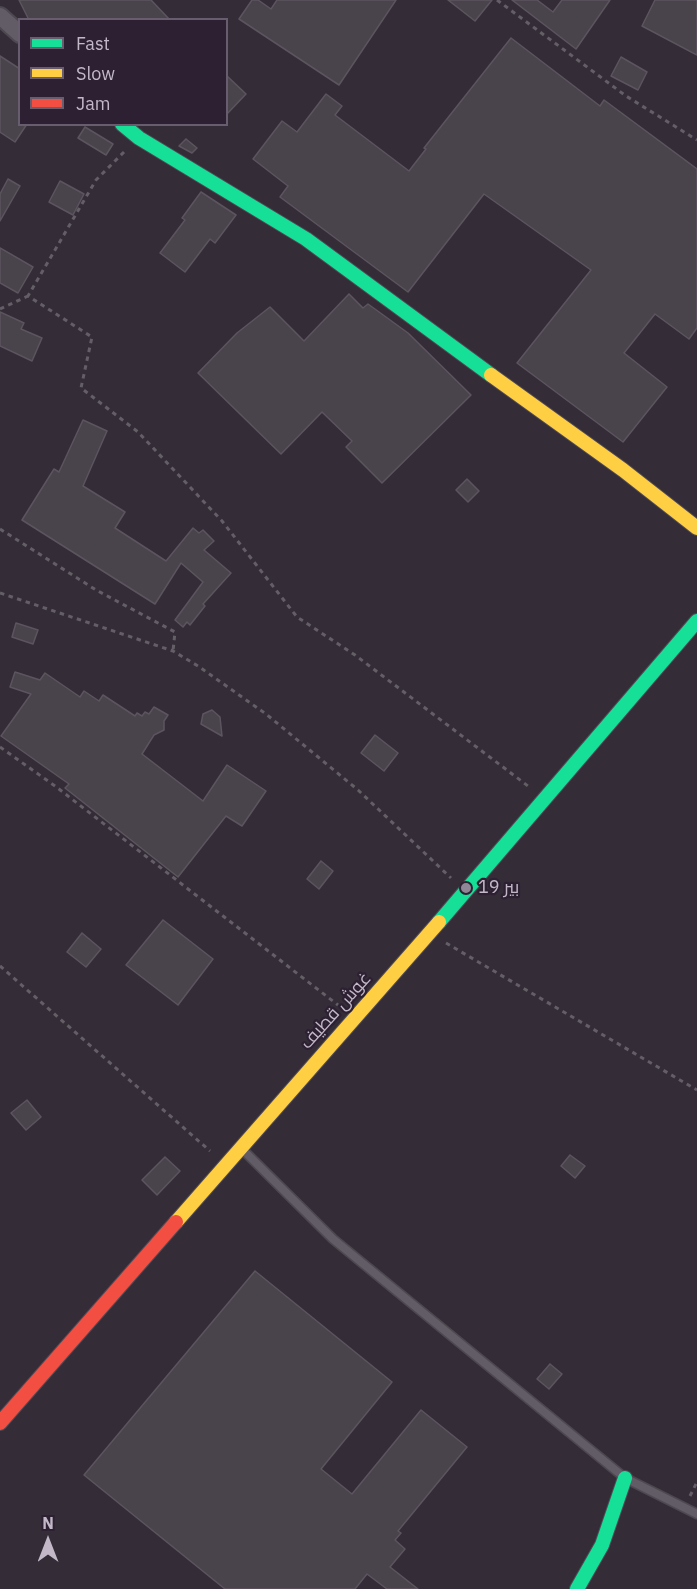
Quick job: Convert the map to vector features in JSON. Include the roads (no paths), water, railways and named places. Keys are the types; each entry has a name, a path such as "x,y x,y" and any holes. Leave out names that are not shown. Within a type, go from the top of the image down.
{"main road":[{"path":"124,126 139,138 306,239 326,256 624,470 697,528"},
{"name":"غوش قطيف","path":"0,1423 240,1146 465,892 697,621"},
{"path":"577,1589 602,1545 624,1478"}],"street":[{"path":"0,16 18,32"}],"lane":[{"path":"240,1146 333,1239 624,1478 697,1514"}],"place":[{"name":"بير 19","path":"466,888"}]}
